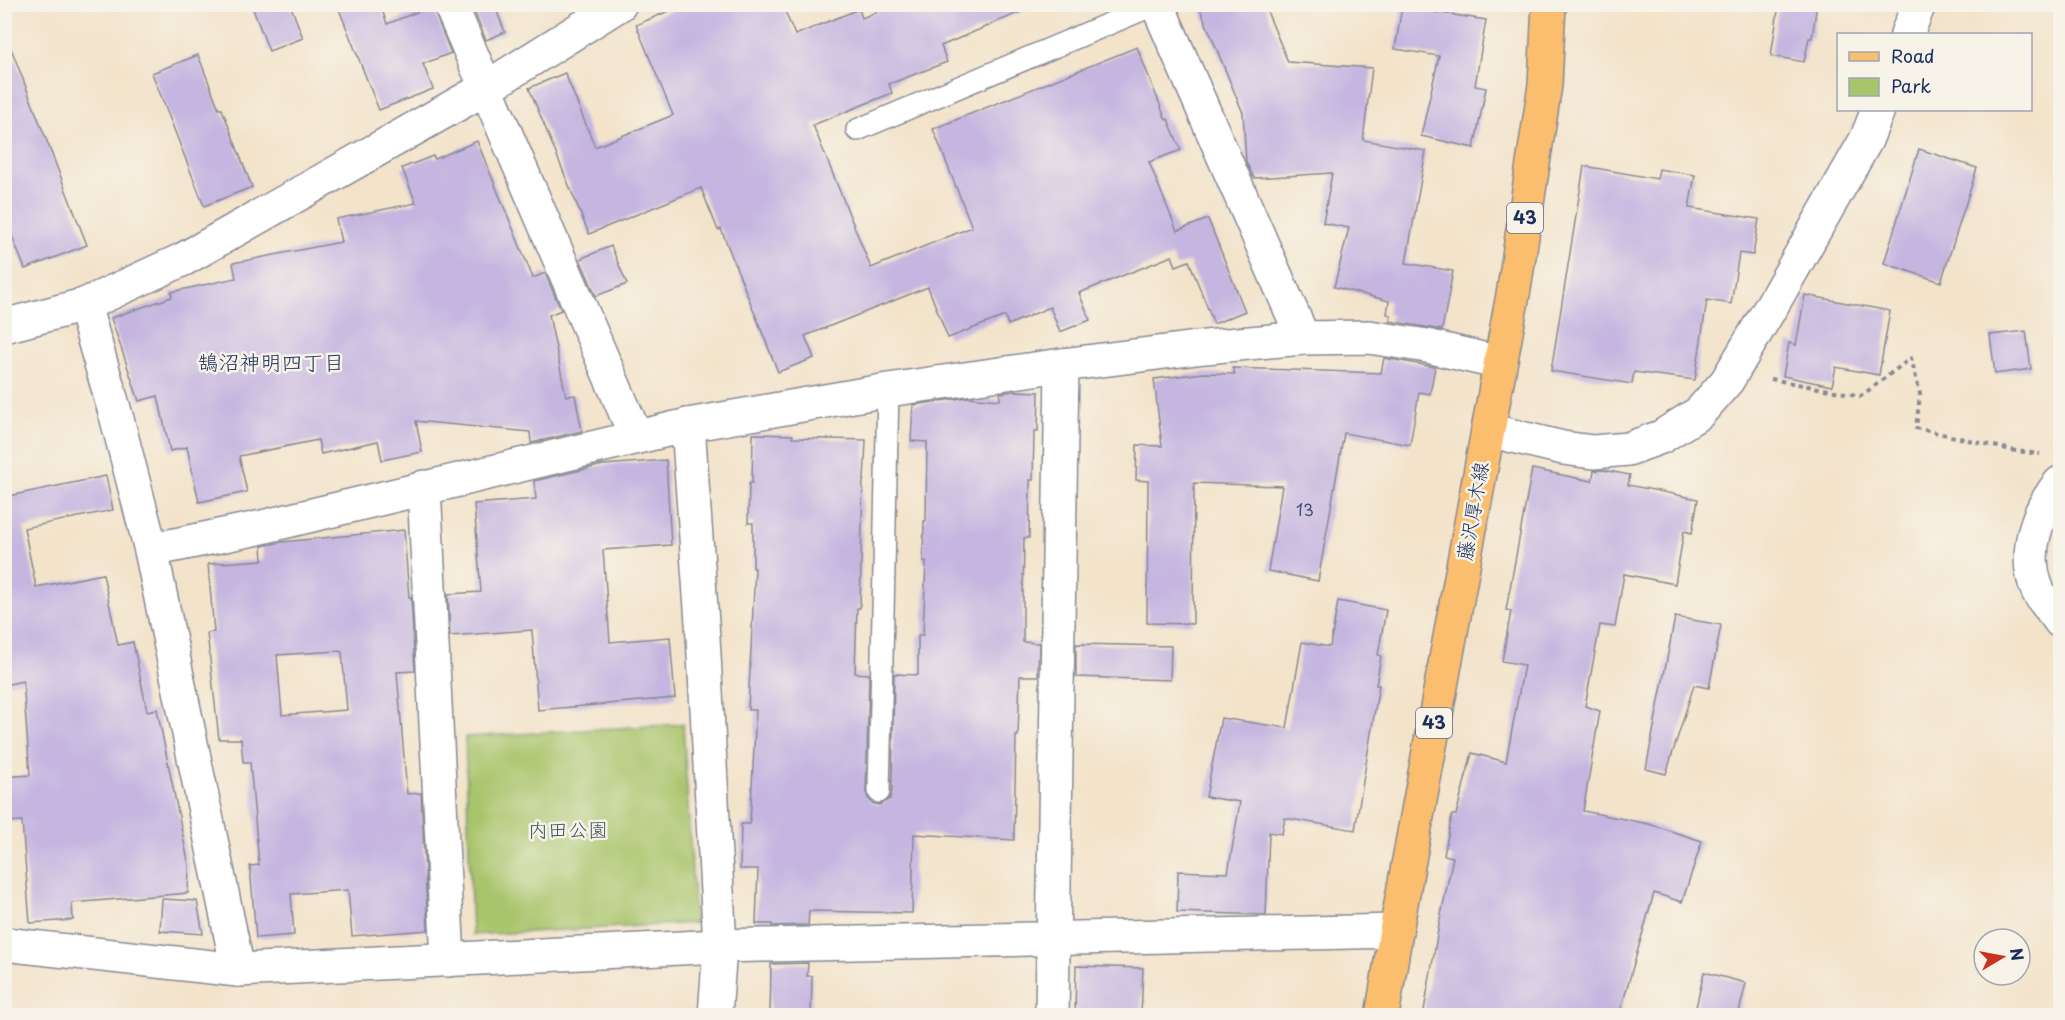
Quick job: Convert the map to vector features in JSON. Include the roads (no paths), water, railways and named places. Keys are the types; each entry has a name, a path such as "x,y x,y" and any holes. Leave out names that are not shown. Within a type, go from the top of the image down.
{"main road":[{"name":"藤沢厚木線","path":"1382,1016 1514,290 1545,85 1549,4"}],"street":[{"path":"450,4 636,437"},
{"path":"4,326 84,305 184,260 486,88 620,4"},
{"path":"1156,4 1303,338"},
{"path":"1907,33 1919,4"},
{"path":"1488,430 1593,453 1628,448 1661,437 1699,413 1727,381 1866,140 1878,111"},
{"path":"84,305 152,550 238,970"},
{"path":"152,550 258,528 688,424 888,390 1062,365 1205,347 1303,338 1369,337 1427,346 1500,363"},
{"path":"1052,1016 1062,365"},
{"path":"688,424 720,946 715,1016"},
{"path":"2055,469 2054,490 2034,530 2031,562 2038,591 2061,621"},
{"path":"424,488 448,960"},
{"path":"4,944 238,970 720,946 1396,931"}],"lane":[{"path":"857,130 1156,4"},
{"path":"879,792 888,390"}],"district":[{"name":"鵠沼神明四丁目","path":"271,363"}],"park label":[{"name":"内田公園","path":"568,830"}]}
